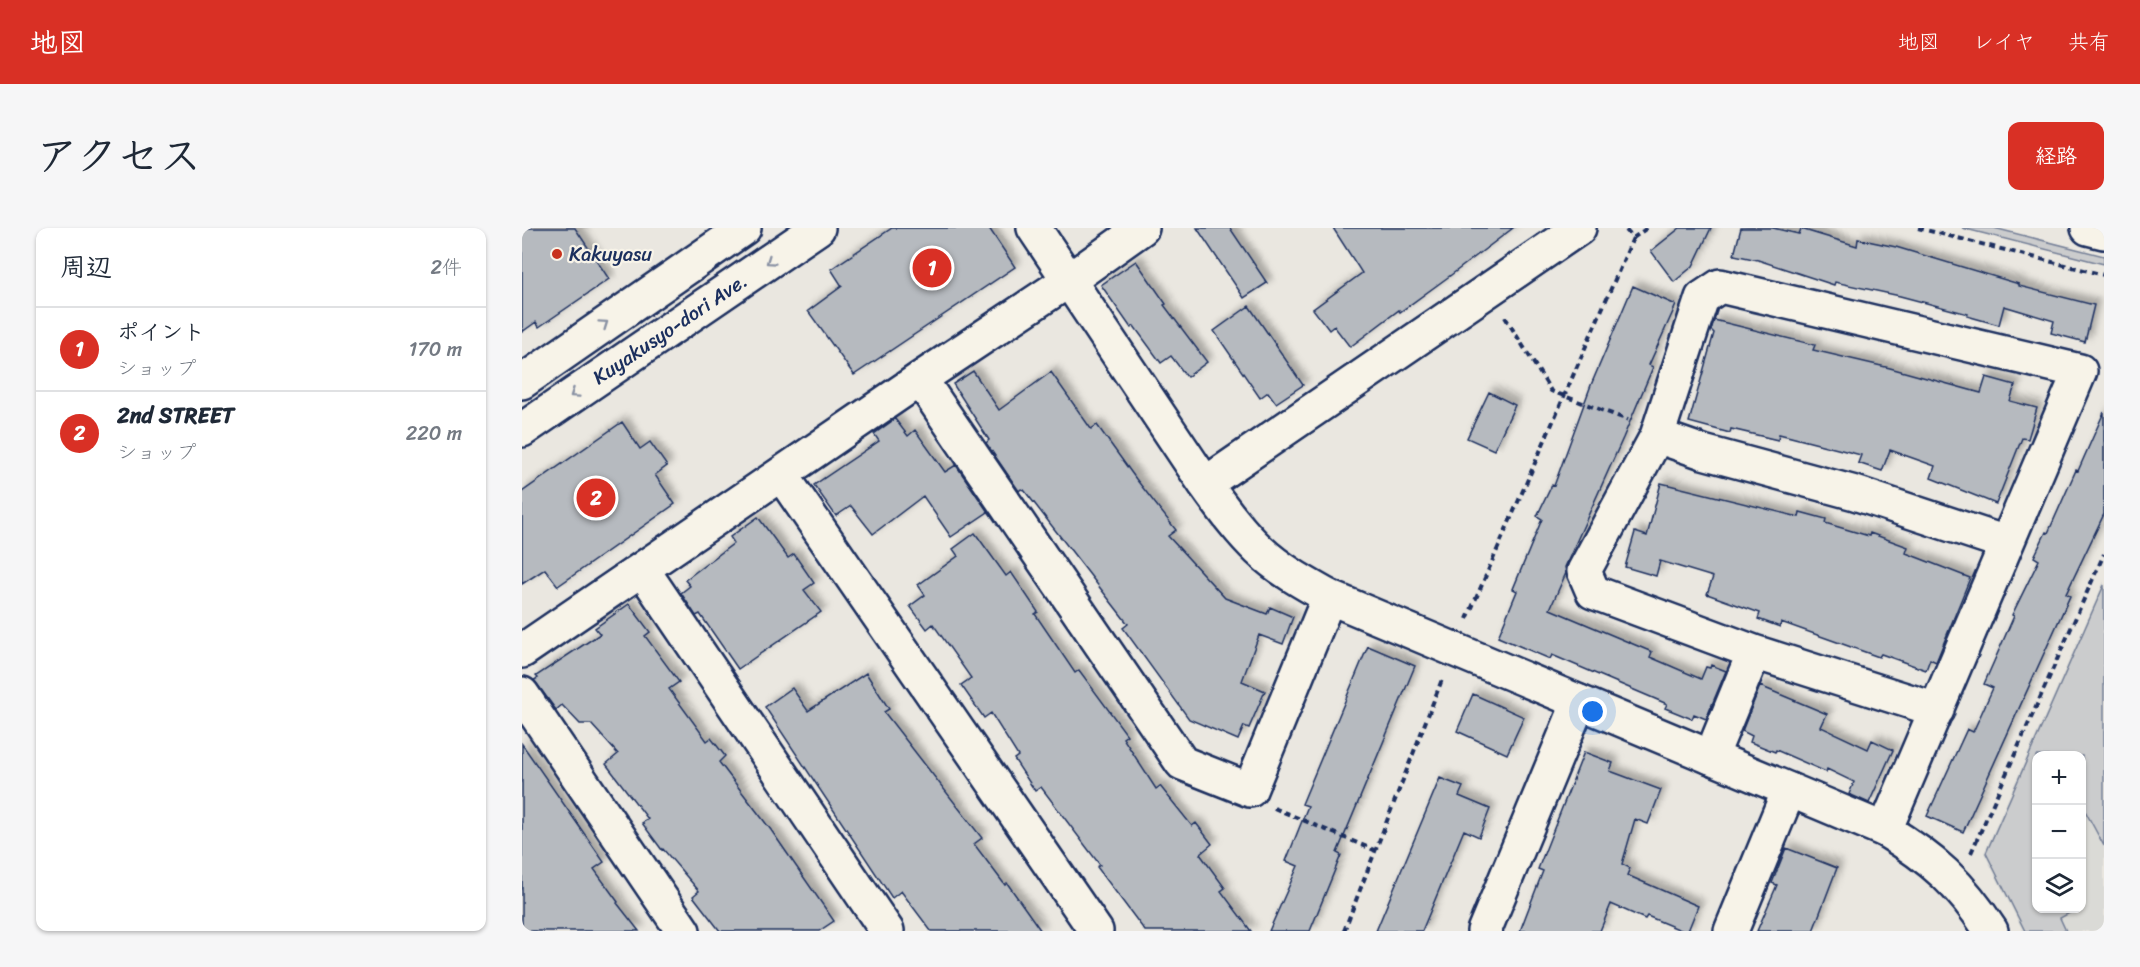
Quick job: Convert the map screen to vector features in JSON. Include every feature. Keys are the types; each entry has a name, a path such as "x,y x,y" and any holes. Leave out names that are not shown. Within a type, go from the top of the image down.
{"street":[{"name":"Kuyakusyo-dori Ave.","path":"522,382 744,228"},
{"name":"Kuyakusyo-dori Ave.","path":"522,430 818,228"},
{"path":"1034,228 1205,484 1232,520 1260,551 1294,577 1329,597 1885,830 1917,849 1946,874 1972,902 1991,931"},
{"path":"522,651 1069,280 1142,228"},
{"path":"1205,484 1579,228"},
{"path":"2088,228 2104,232"},
{"path":"1885,830 1937,710 2080,371 1720,286 1702,297 1584,571 1593,592 1754,652 1937,710"},
{"path":"920,379 1182,763 1250,790 1329,597"},
{"path":"1645,429 1703,452 1855,493 2006,543"},
{"path":"781,474 1096,931"},
{"path":"642,570 887,931"},
{"path":"1711,757 1754,652"},
{"path":"522,694 683,931"},
{"path":"1484,931 1579,702"},
{"path":"1731,931 1789,790"}],"path":[{"path":"1623,228 1633,238"},
{"path":"1465,623 1633,238 1647,228"},
{"path":"1918,228 2104,275"},
{"path":"1488,290 1551,391 1645,429"},
{"path":"1968,860 2104,554"},
{"path":"1344,931 1446,667"},
{"path":"1250,790 1259,801 1374,850"}],"shaded area":[{"path":"1962,228 1994,228 2104,256 2104,264"},
{"path":"2104,581 2104,931 2023,931 1984,853"},
{"path":"2104,585 2104,846 2086,812 2086,751 2032,751 2032,913 2069,913 2060,918 2066,931 2025,931 1986,853"}],"building":[{"name":"Kakuyasu","path":"522,228 575,228 609,279 539,327 536,322 522,332"},
{"path":"892,228 989,228 1015,267 854,375 808,311 842,286 831,269"},
{"path":"1197,228 1230,228 1267,283 1244,298"},
{"path":"1333,228 1513,228 1350,347 1334,326 1329,330 1313,309 1362,273"},
{"path":"1680,228 1711,228 1693,266 1674,282 1651,251"},
{"path":"1741,228 1773,228 1799,234 1801,229 1857,246 1858,239 1896,247 2019,284 2019,286 2094,305 2085,342 2051,333 2054,321 2004,306 1999,325 1967,316 1968,314 1900,296 1835,282 1834,285 1758,260 1734,255"},
{"path":"1136,261 1166,304 1164,305 1207,362 1187,377 1171,356 1161,363 1134,326 1131,328 1101,285"},
{"path":"1633,286 1676,305 1649,365 1653,367 1565,567 1566,573 1550,609 1652,652 1650,657 1701,679 1706,667 1710,668 1711,665 1726,671 1706,719 1694,714 1692,719 1665,708 1667,704 1552,655 1550,659 1498,637 1517,591 1513,589 1542,519 1537,516 1552,485 1554,486 1591,385"},
{"path":"1249,306 1303,385 1276,403 1268,392 1260,398 1214,331"},
{"path":"1714,320 1815,345 1813,350 1981,393 1986,377 2015,385 2010,401 2037,408 2028,439 2022,438 1996,504 1931,478 1935,466 1890,450 1882,471 1858,463 1861,455 1779,434 1778,440 1731,429 1730,433 1689,422 1714,333 1711,330"},
{"path":"973,371 999,410 1051,372 1091,429 1097,425 1176,530 1168,536 1225,598 1267,614 1270,607 1293,617 1283,644 1259,635 1242,681 1265,691 1249,728 1244,726 1238,740 1189,719 1123,628 1128,624 1024,490 1019,491 986,443 989,440 953,384"},
{"path":"1489,392 1515,405 1494,450 1467,438"},
{"path":"2104,412 2104,514 2066,594 2070,596 1963,832 1927,816 1967,729 1973,732 1993,688 1984,684 2014,616 2012,615 2039,560 2034,557 2046,532 2048,533 2076,470 2078,471"},
{"path":"895,419 908,436 915,430 945,472 956,465 988,512 951,537 923,496 873,534 851,506 836,516 814,485 879,441 874,434"},
{"path":"622,422 640,449 650,442 667,466 655,475 675,504 558,586 545,569 522,584 522,492"},
{"path":"1661,483 1799,517 1800,512 1826,519 1825,523 1869,536 1870,533 1908,547 1906,553 1970,578 1936,662 1930,659 1926,670 1881,654 1879,657 1781,622 1780,627 1758,619 1760,613 1707,594 1713,577 1660,561 1656,576 1625,567 1635,532 1647,536"},
{"path":"758,517 788,558 794,554 814,583 804,590 821,612 738,669 700,614 696,616 681,593 690,586 685,580 734,543 730,537"},
{"path":"975,533 1006,576 1011,572 1038,612 1035,614 1075,673 1079,670 1127,735 1123,738 1156,789 1160,786 1192,826 1196,823 1212,844 1200,854 1225,888 1221,891 1251,931 1145,931 1097,867 1100,865 1041,787 1035,791 1014,759 1018,756 991,713 984,718 961,685 971,678 933,624 927,629 910,606 925,595 918,585 958,556 953,549"},
{"path":"629,604 650,632 645,636 679,682 669,689 707,741 711,738 725,756 719,762 771,830 834,921 819,931 720,931 693,896 699,891 662,850 642,823 648,819 606,764 618,754 591,724 580,724 562,705 556,710 534,680 538,678 536,676 600,634 595,628"},
{"path":"1368,646 1415,666 1337,853 1341,855 1310,931 1269,931 1298,866 1286,861 1308,806 1302,804"},
{"path":"866,673 889,709 884,712 982,838 974,844 1005,885 1007,883 1041,931 931,931 901,891 892,898 765,707 792,688 808,711"},
{"path":"1760,686 1827,714 1821,727 1868,749 1872,740 1893,750 1869,803 1849,794 1854,782 1827,769 1826,772 1776,750 1775,752 1750,742 1752,736 1742,731"},
{"path":"1473,694 1524,717 1507,754 1457,731"},
{"path":"522,744 604,862 594,869 639,931 522,931"},
{"path":"1584,752 1613,763 1610,771 1661,790 1648,824 1635,819 1622,864 1630,868 1627,875 1698,906 1688,931 1647,916 1645,919 1611,904 1600,931 1520,931 1543,871 1538,869"},
{"path":"1440,778 1463,787 1459,796 1490,809 1479,837 1464,830 1422,931 1376,931"},
{"path":"1786,848 1837,868 1813,931 1757,931 1777,885 1772,883"}],"place":[{"name":"Kakuyasu","path":"557,254"},
{"name":"ポイント","path":"932,268"},
{"name":"2nd STREET","path":"596,498"}]}
